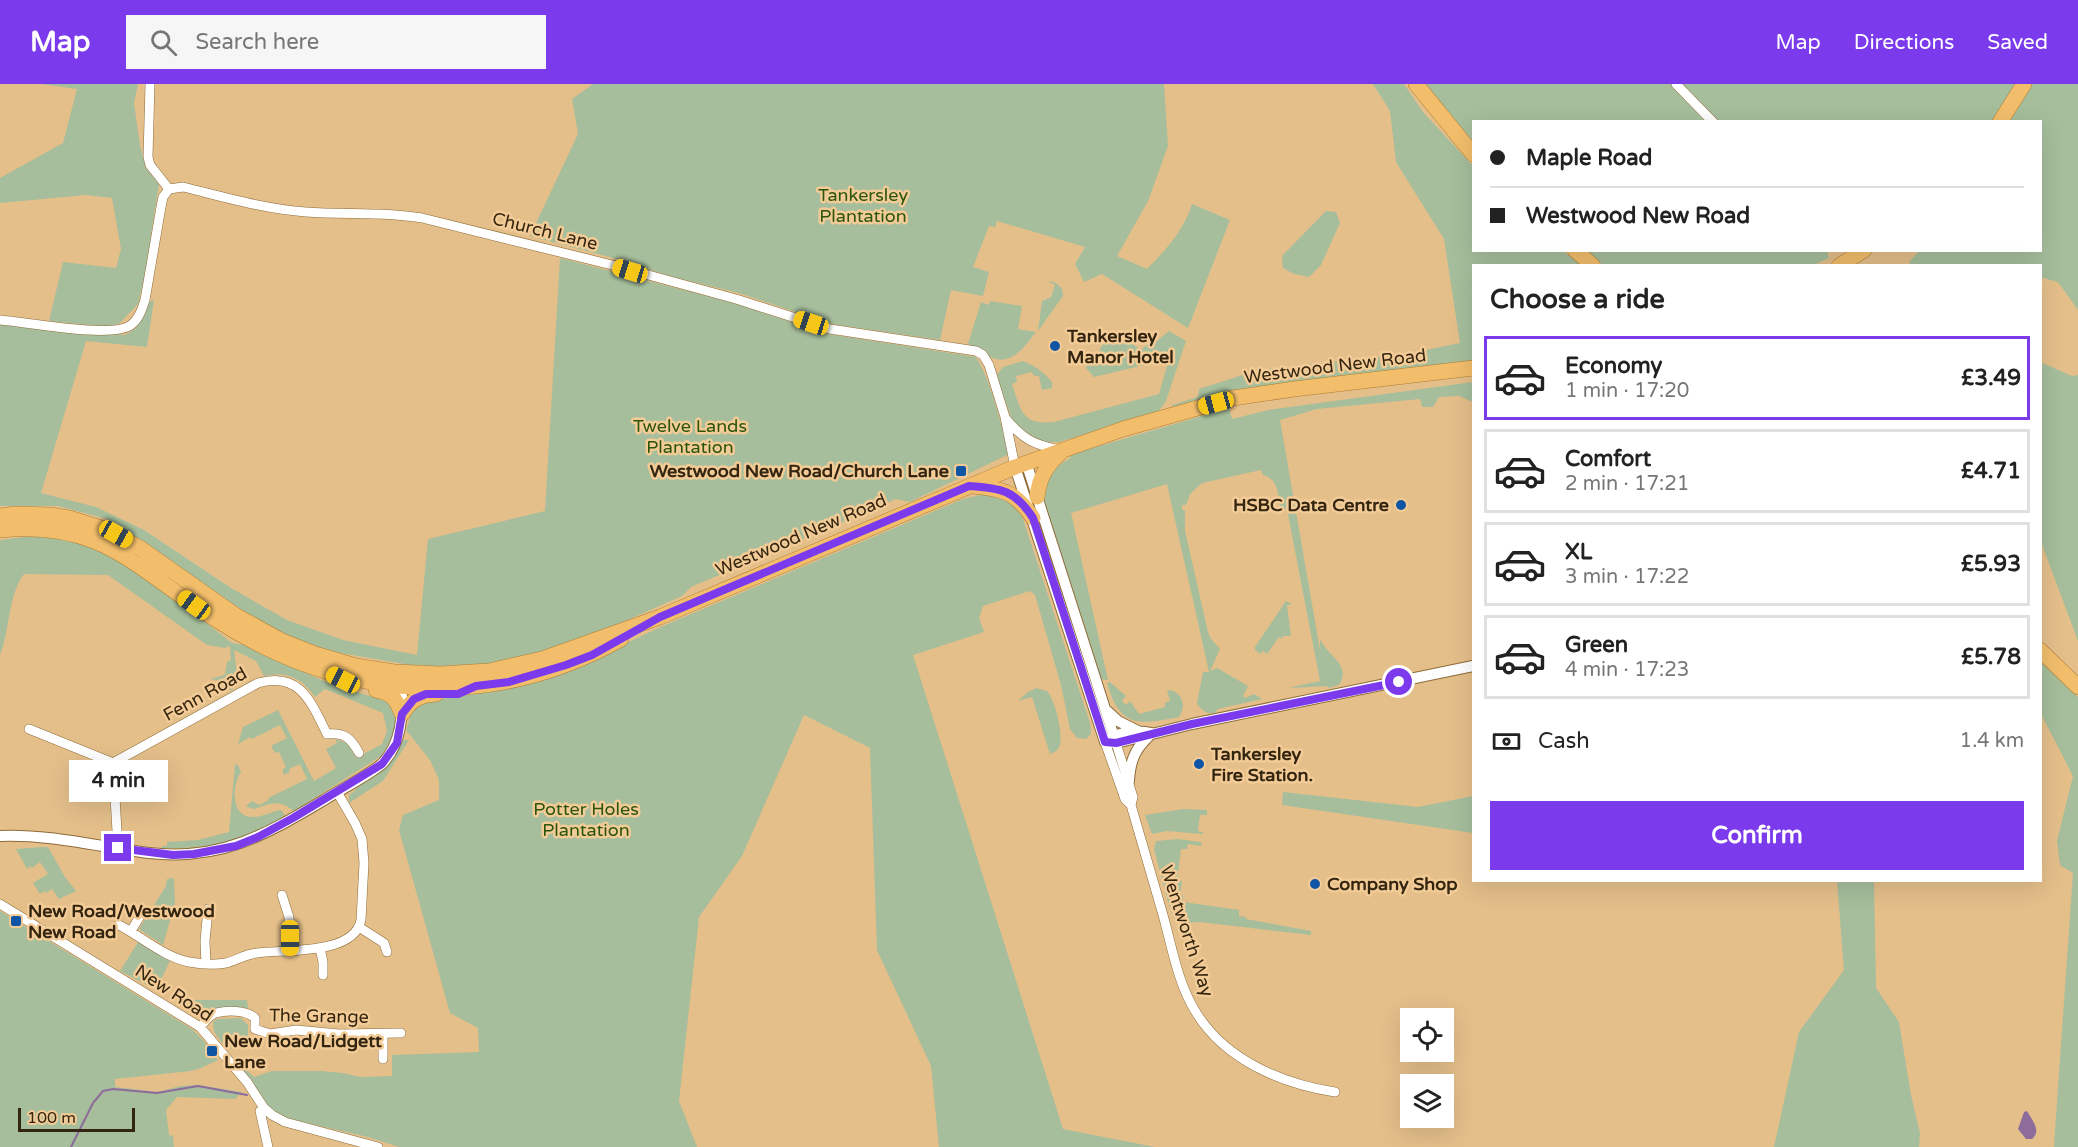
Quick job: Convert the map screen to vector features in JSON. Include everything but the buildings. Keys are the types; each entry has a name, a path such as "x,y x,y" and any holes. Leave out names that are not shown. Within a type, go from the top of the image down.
{"highway":[{"path":"1416,84 1472,153"},
{"path":"2001,120 2024,84"},
{"path":"1577,252 1591,264"},
{"path":"1842,264 1860,252"},
{"name":"Westwood New Road","path":"0,516 17,521 69,518 110,531 140,548 242,620 331,666 412,674 468,673 513,667 563,652 660,617 1020,464 1123,429 1233,398 1472,368"},
{"path":"1037,497 1045,469 1062,449"},
{"path":"969,486 997,489 1013,495 1033,518"},
{"name":"Westwood New Road","path":"0,530 17,521"},
{"name":"Westwood New Road","path":"402,686 451,688 509,682 592,655 660,617"},
{"path":"2042,652 2078,687"},
{"path":"331,666 397,679 402,686"},
{"path":"331,666 355,686 393,695 397,699 402,714"},
{"path":"402,686 405,679 412,674"},
{"path":"402,714 414,699 426,694 458,694 476,686"}],"street":[{"path":"0,320 96,331 130,326 139,315 145,300 161,207 170,189 150,165 148,157 150,84"},
{"path":"1676,84 1711,120"},
{"name":"Church Lane","path":"170,189 183,187 276,209 307,212 384,213 422,218 612,265 736,299 830,329 967,348 980,353 987,360 1020,464"},
{"name":"Church Lane","path":"1005,417 1015,431 1026,439 1062,449"},
{"name":"Wentworth Way","path":"1020,464 1037,497 1104,707 1125,799 1131,805 1184,988 1196,1013 1213,1034 1254,1066 1312,1087 1335,1092"},
{"name":"Wentworth Way","path":"1020,464 1033,518 1129,782 1133,797 1131,805"},
{"path":"1112,740 1143,737 1153,733 1472,666"},
{"name":"Fenn Road","path":"113,763 258,683 272,680 290,683 302,691 307,696 323,736 338,733 349,737 360,753"},
{"path":"1,836 68,840 173,855 236,846 281,825 376,768 387,759 397,743 402,714 402,686"},
{"path":"1104,707 1118,721 1138,730 1153,733"},
{"path":"29,729 113,763 118,848"},
{"path":"1112,740 1138,730"},
{"path":"1129,782 1134,754 1153,733"},
{"path":"120,926 176,958 206,964 226,963 255,953 320,948 348,938 359,927 363,871 362,839 337,792"},
{"path":"282,895 289,917 290,951"},
{"name":"New Road","path":"0,904 200,1026 247,1082 264,1108 272,1115 285,1122 378,1147"},
{"path":"206,964 205,941 208,909"},
{"path":"131,932 142,913"},
{"path":"359,927 384,943 387,952"},
{"path":"320,948 323,962 322,975"},
{"name":"The Grange","path":"200,1026 216,1013 244,1012 255,1018 255,1029 270,1034 296,1030 339,1034 401,1033"},
{"name":"The Grange","path":"383,1034 383,1059"},
{"path":"264,1108 260,1111 268,1147"}],"green space":[{"path":"41,84 138,84 134,103 140,145 146,168 159,184 138,304 120,323 108,327 49,321 63,262 116,268 121,249 112,198 86,195 0,203 0,178 63,143 77,89"},
{"name":"Tankersley Plantation","path":"593,84 1164,84 1168,146 1148,201 1117,256 1147,269 1174,239 1192,204 1230,220 1188,328 1102,274 1084,282 1075,264 1085,247 997,221 995,227 989,226 973,267 989,272 983,296 951,290 940,340 831,324 739,293 669,276 613,258 530,236 578,134 572,99"},
{"path":"1373,84 1404,84 1423,112 1472,165 1472,252 1564,252 1580,264 1472,264 1472,361 1172,408 1172,405 1198,397 1199,389 1258,370 1411,353 1460,343 1444,239 1396,162 1390,111"},
{"path":"1423,84 2078,84 2078,310 2058,282 2042,278 2042,264 1910,264 1909,262 1918,252 2042,252 2042,120 1472,120 1472,142"},
{"path":"1326,211 1336,212 1340,223 1321,265 1309,277 1294,274 1283,268 1282,256"},
{"path":"1587,252 1828,252 1829,258 1816,264 1602,264"},
{"name":"Twelve Lands Plantation","path":"560,258 734,303 828,334 976,357 991,389 1009,454 910,502 896,499 691,587 682,596 562,649 469,670 416,666 329,651 271,629 216,595 107,519 58,506 0,506 0,323 125,335 136,328 149,302 154,300 147,347 86,341 41,493 96,507 144,530 231,588 287,620 343,640 417,655 428,539 545,511"},
{"path":"1047,281 1059,285 1063,296 1038,331 1042,301 1051,297 1055,285"},
{"path":"990,301 1022,306 1018,329 1036,332 1018,353 1006,359 993,358 968,344 981,302 989,305"},
{"path":"1169,331 1186,341 1166,401 1158,412 1059,442 1033,439 1013,422 996,376 1003,367 1023,361 1043,372 1052,382 1052,388 1042,390 1039,376 1034,376 1032,372 1016,376 1017,382 1012,384 1024,414 1035,421 1054,422 1159,394 1169,359 1094,377 1086,368 1096,360 1101,347 1115,332 1141,350 1153,339 1157,341"},
{"path":"2042,363 2072,376 2078,375 2078,641 2042,544"},
{"path":"1472,382 1472,402 1459,396 1439,397 1433,407 1422,407 1420,399 1317,409 1280,420 1320,650 1320,639 1341,666 1342,678 1339,685 1328,688 1327,686 1288,688 1320,681 1287,509 1281,510 1275,484 1263,475 1261,470 1202,483 1190,494 1186,505 1182,505 1182,510 1185,510 1185,531 1208,632 1220,649 1210,671 1217,668 1248,686 1243,696 1245,698 1254,694 1262,699 1218,709 1215,713 1204,711 1197,703 1203,672 1209,672 1167,484 1071,513 1108,680 1101,679 1037,497 1046,492 1050,476 1057,467 1071,458 1069,455 1229,408 1232,419 1269,410"},
{"name":"Potter Holes Plantation","path":"985,494 1004,497 1021,513 1090,723 1091,734 1086,739 1077,738 1070,729 1061,685 1035,595 1030,591 983,606 979,618 984,632 913,655 1063,1129 1155,1147 939,1147 931,1066 877,950 870,748 804,715 742,856 699,917 679,1101 697,1147 399,1147 368,1137 289,1119 266,1104 235,1060 254,1077 272,1071 321,1071 360,1077 392,1076 392,1055 479,1052 478,1028 450,1013 399,830 403,815 439,800 439,780 430,760 406,730 411,714 422,702 505,689 586,662 665,625 963,499"},
{"path":"32,536 72,542 105,553 162,588 232,643 245,645 328,683 392,703 396,722 393,737 381,756 294,811 279,803 253,809 246,806 252,801 259,805 269,800 268,798 307,779 300,764 283,775 283,769 286,767 279,752 275,753 271,746 287,738 280,725 238,744 243,727 278,710 314,781 336,768 326,749 337,743 335,739 349,744 356,758 382,744 387,731 383,713 325,689 315,697 305,685 287,675 264,676 256,661 234,650 238,682 231,691 224,681 210,679 225,675 227,662 231,660 230,647 207,645 108,575 24,574 12,602 0,655 0,540"},
{"path":"1286,601 1292,604 1287,605 1291,636 1283,636 1282,639 1279,637 1267,654 1263,651 1261,654 1255,650 1255,647"},
{"path":"2042,661 2078,697 2078,1147 2054,1147 2073,873 2060,865 2057,841 2073,776 2042,716"},
{"path":"1110,682 1126,696 1122,701 1126,705 1130,701 1139,714 1165,707 1165,703 1170,701 1167,690 1174,691 1180,696 1183,704 1182,711 1179,717 1165,720 1142,722 1132,720 1125,716 1112,698 1107,683"},
{"path":"1036,688 1047,691 1050,695 1059,724 1061,739 1059,746 1050,754 1032,697 1018,701"},
{"path":"403,740 409,740 383,781 349,803 349,795 356,790 355,788 384,769"},
{"path":"235,764 241,772 236,785 235,800 241,812 246,816 254,817 281,810 285,815 258,832 242,838 194,847 162,848 162,846 167,846 167,842 198,840 229,832"},
{"path":"1283,792 1418,807 1472,796 1472,833 1282,805"},
{"path":"1184,809 1207,810 1207,815 1200,815 1198,831 1203,834 1167,831 1152,834 1145,815"},
{"path":"1178,839 1202,844 1201,846 1188,844 1187,849 1181,849 1177,880 1182,881 1180,894 1183,896 1183,902 1239,910 1239,916 1246,917 1246,919 1311,931 1311,935 1200,922 1184,923 1175,920 1154,849 1156,841"},
{"path":"48,847 76,891 59,899 52,889 40,894 33,883 48,874 40,862 27,869 16,849"},
{"path":"174,878 175,903 163,945 139,929 166,886 167,879"},
{"path":"1837,882 1874,882 1876,988 1899,1022 1920,1133 1919,1147 1774,1147 1799,1032 1844,970"},
{"path":"0,911 192,1029 218,1060 191,1071 115,1079 115,1087 158,1092 180,1086 198,1085 242,1092 235,1099 177,1097 166,1110 169,1135 173,1136 174,1147 0,1147"},
{"path":"138,942 170,961 156,990 120,971"},
{"path":"178,1000 247,1000 248,1008 215,1009 201,1014"},
{"path":"241,1018 248,1025 248,1036 232,1049 227,1042 223,1044 214,1032 213,1022 217,1019"}],"shaded area":[{"path":"2027,1111 2036,1129 2032,1139 2026,1139 2018,1129 2024,1112"}],"waterway":[{"path":"71,1147 93,1103 103,1091 113,1089 157,1093 198,1086 247,1095"}],"place":[{"name":"Tankersley Manor Hotel","path":"1055,346"},
{"name":"Westwood New Road/Church Lane","path":"961,471"},
{"name":"HSBC Data Centre","path":"1401,505"},
{"name":"Tankersley Fire Station.","path":"1199,764"},
{"name":"Company Shop","path":"1315,884"},
{"name":"New Road/Westwood New Road","path":"16,921"},
{"name":"New Road/Lidgett Lane","path":"212,1051"}],"route":[{"path":"118,848 173,855 194,854 236,846 258,837 382,764 397,743 402,714 414,699 426,694 458,694 476,686 509,682 566,665 592,655 660,617 729,586 969,486 997,489 1013,495 1033,518 1105,742 1116,743 1192,724 1399,682"}]}
